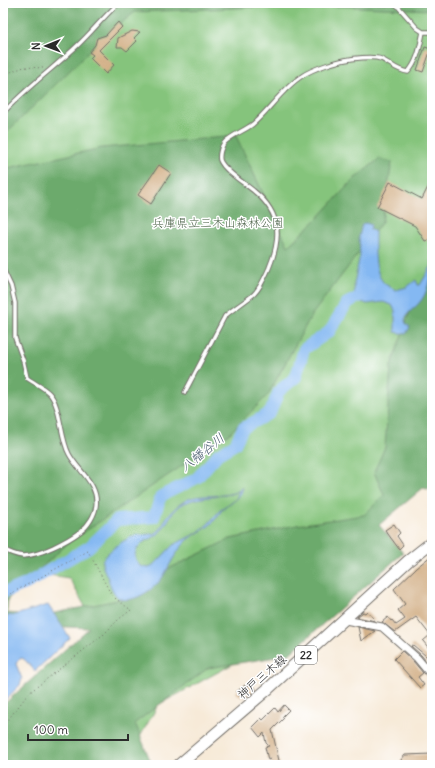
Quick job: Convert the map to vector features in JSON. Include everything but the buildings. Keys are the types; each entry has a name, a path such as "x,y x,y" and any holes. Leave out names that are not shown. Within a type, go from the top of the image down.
{"main road":[{"name":"神戸三木線","path":"179,765 345,620 408,561 432,542"}],"street":[{"path":"345,620 382,627 417,658 432,676"}],"lane":[{"path":"3,113 20,95 80,44 107,13 119,3"},
{"path":"394,3 417,28 423,32 432,32"},
{"path":"185,392 225,316 234,307 254,294 263,282 272,262 278,241 276,224 270,207 257,194 225,168 220,159 221,151 225,143 251,126 288,88 302,76 318,68 349,59 368,58 380,59 400,71 408,72 413,67 417,58 423,32"},
{"path":"3,269 11,286 15,303 15,338 23,360 26,378 49,393 55,402 68,453 90,482 96,495 96,507 91,520 82,531 58,545 24,556 12,554 3,549"}],"path":[{"path":"3,73 24,67 46,68 50,70"},
{"path":"3,598 88,552 112,596 131,610 119,619 104,634 29,692 3,726"}],"green space":[{"name":"兵庫県立三木山森林公園","path":"3,3 432,3 432,444 373,525 240,660 158,705 141,735 132,765 3,765 100,633 69,578 49,575 3,595"},
{"path":"3,3 432,3 432,10 309,5 135,12 105,36 3,136"},
{"path":"236,136 288,246 317,219 354,179 379,159 392,162 382,222 311,316 268,395 229,434 68,543 8,599 7,613 41,616 117,600 166,570 230,539 297,525 364,515 384,495 374,472 385,447 391,366 415,297 432,266 432,490 423,488 379,525 403,553 288,655 208,668 135,723 152,765 3,765 3,705 89,628 3,624 3,169 102,148"}],"water":[{"path":"366,223 371,225 370,229 375,232 375,252 378,273 386,285 396,290 407,287 416,280 418,285 420,285 432,265 425,295 406,317 405,322 410,327 406,334 395,332 395,311 392,305 383,302 367,304 357,300 355,297 354,284 360,255 359,237 362,224"},
{"path":"243,487 242,492 236,500 224,508 210,525 189,539 182,546 162,578 155,586 144,594 132,599 121,599 114,593 102,564 103,559 110,551 130,537 157,532 172,511 188,499 224,495 192,500 176,509 159,533 141,544 135,553 137,562 140,566 149,568 155,564 173,545 197,533 208,524 222,508 236,499 239,491 234,493"},
{"path":"48,605 70,638 35,671 22,658 18,660 16,664 22,679 20,685 3,702 3,619 10,615 12,616"}],"waterway":[{"name":"八幡谷川","path":"3,593 26,584 89,547 117,520 154,517 161,496 197,478 218,454 235,444 243,428 270,413 279,391 296,377 304,349 329,332 347,303 359,297"}]}
